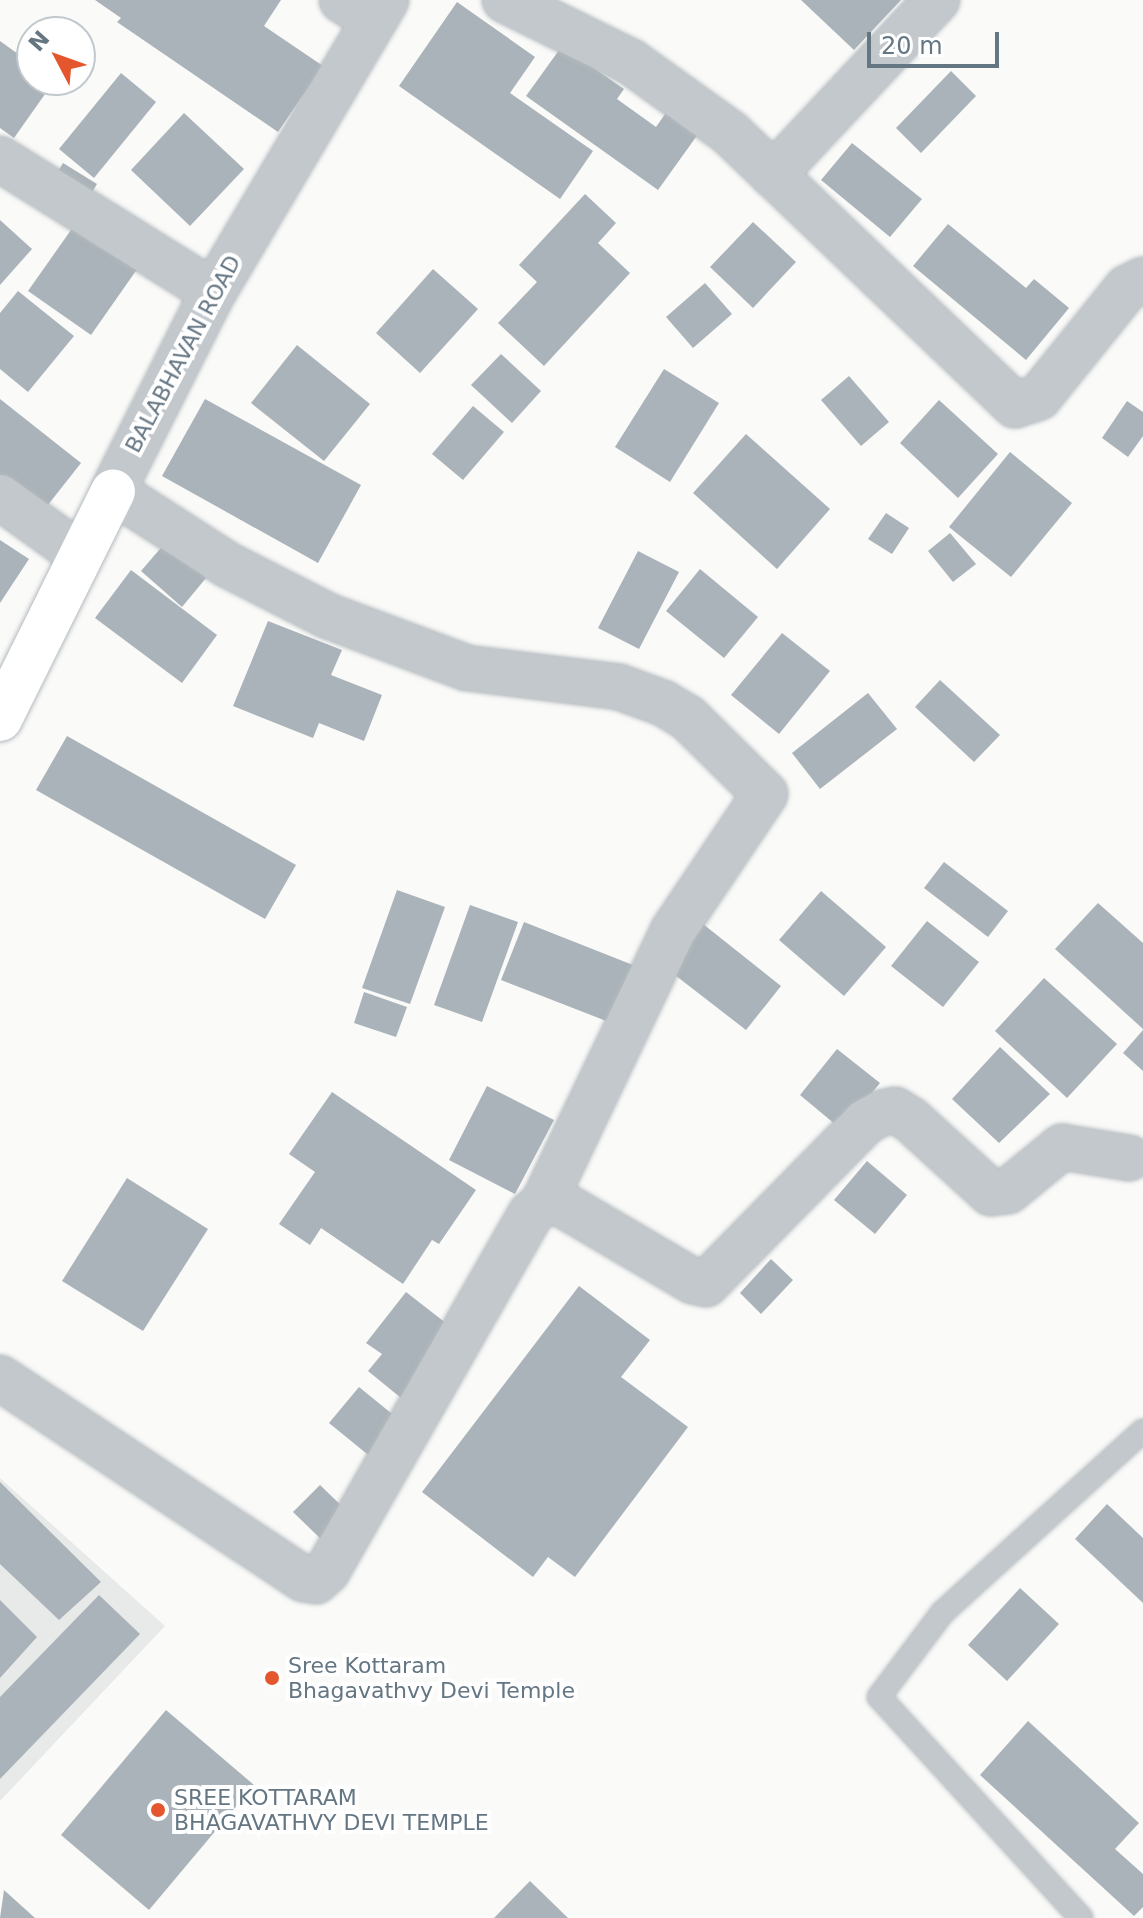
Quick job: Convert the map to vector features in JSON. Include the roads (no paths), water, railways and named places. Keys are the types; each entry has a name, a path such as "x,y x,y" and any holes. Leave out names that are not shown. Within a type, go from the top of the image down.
{"main road":[{"name":"BALABHAVAN ROAD","path":"0,719 79,554 113,491"}],"street":[{"path":"505,0 631,62 730,133 1015,405 1026,405 1039,397 1127,288 1143,280"},
{"path":"773,175 937,0"},
{"name":"BALABHAVAN ROAD","path":"113,491 213,292 367,7"},
{"path":"0,159 213,292"},
{"path":"0,1378 304,1579 316,1581 327,1571 531,1214 544,1202 673,931 765,794 688,718 663,703 619,687 467,668 328,616 228,565 113,491"},
{"path":"0,497 79,554"},
{"path":"544,1202 560,1203 706,1284 865,1122 881,1113 895,1110 911,1120 991,1193 1008,1191 1062,1147 1138,1157"}],"lane":[{"path":"1081,1918 879,1697 942,1613 1143,1431"}],"place":[{"name":"Sree Kottaram Bhagavathvy Devi Temple","path":"272,1678"},
{"name":"SREE KOTTARAM BHAGAVATHVY DEVI TEMPLE","path":"158,1810"}]}
